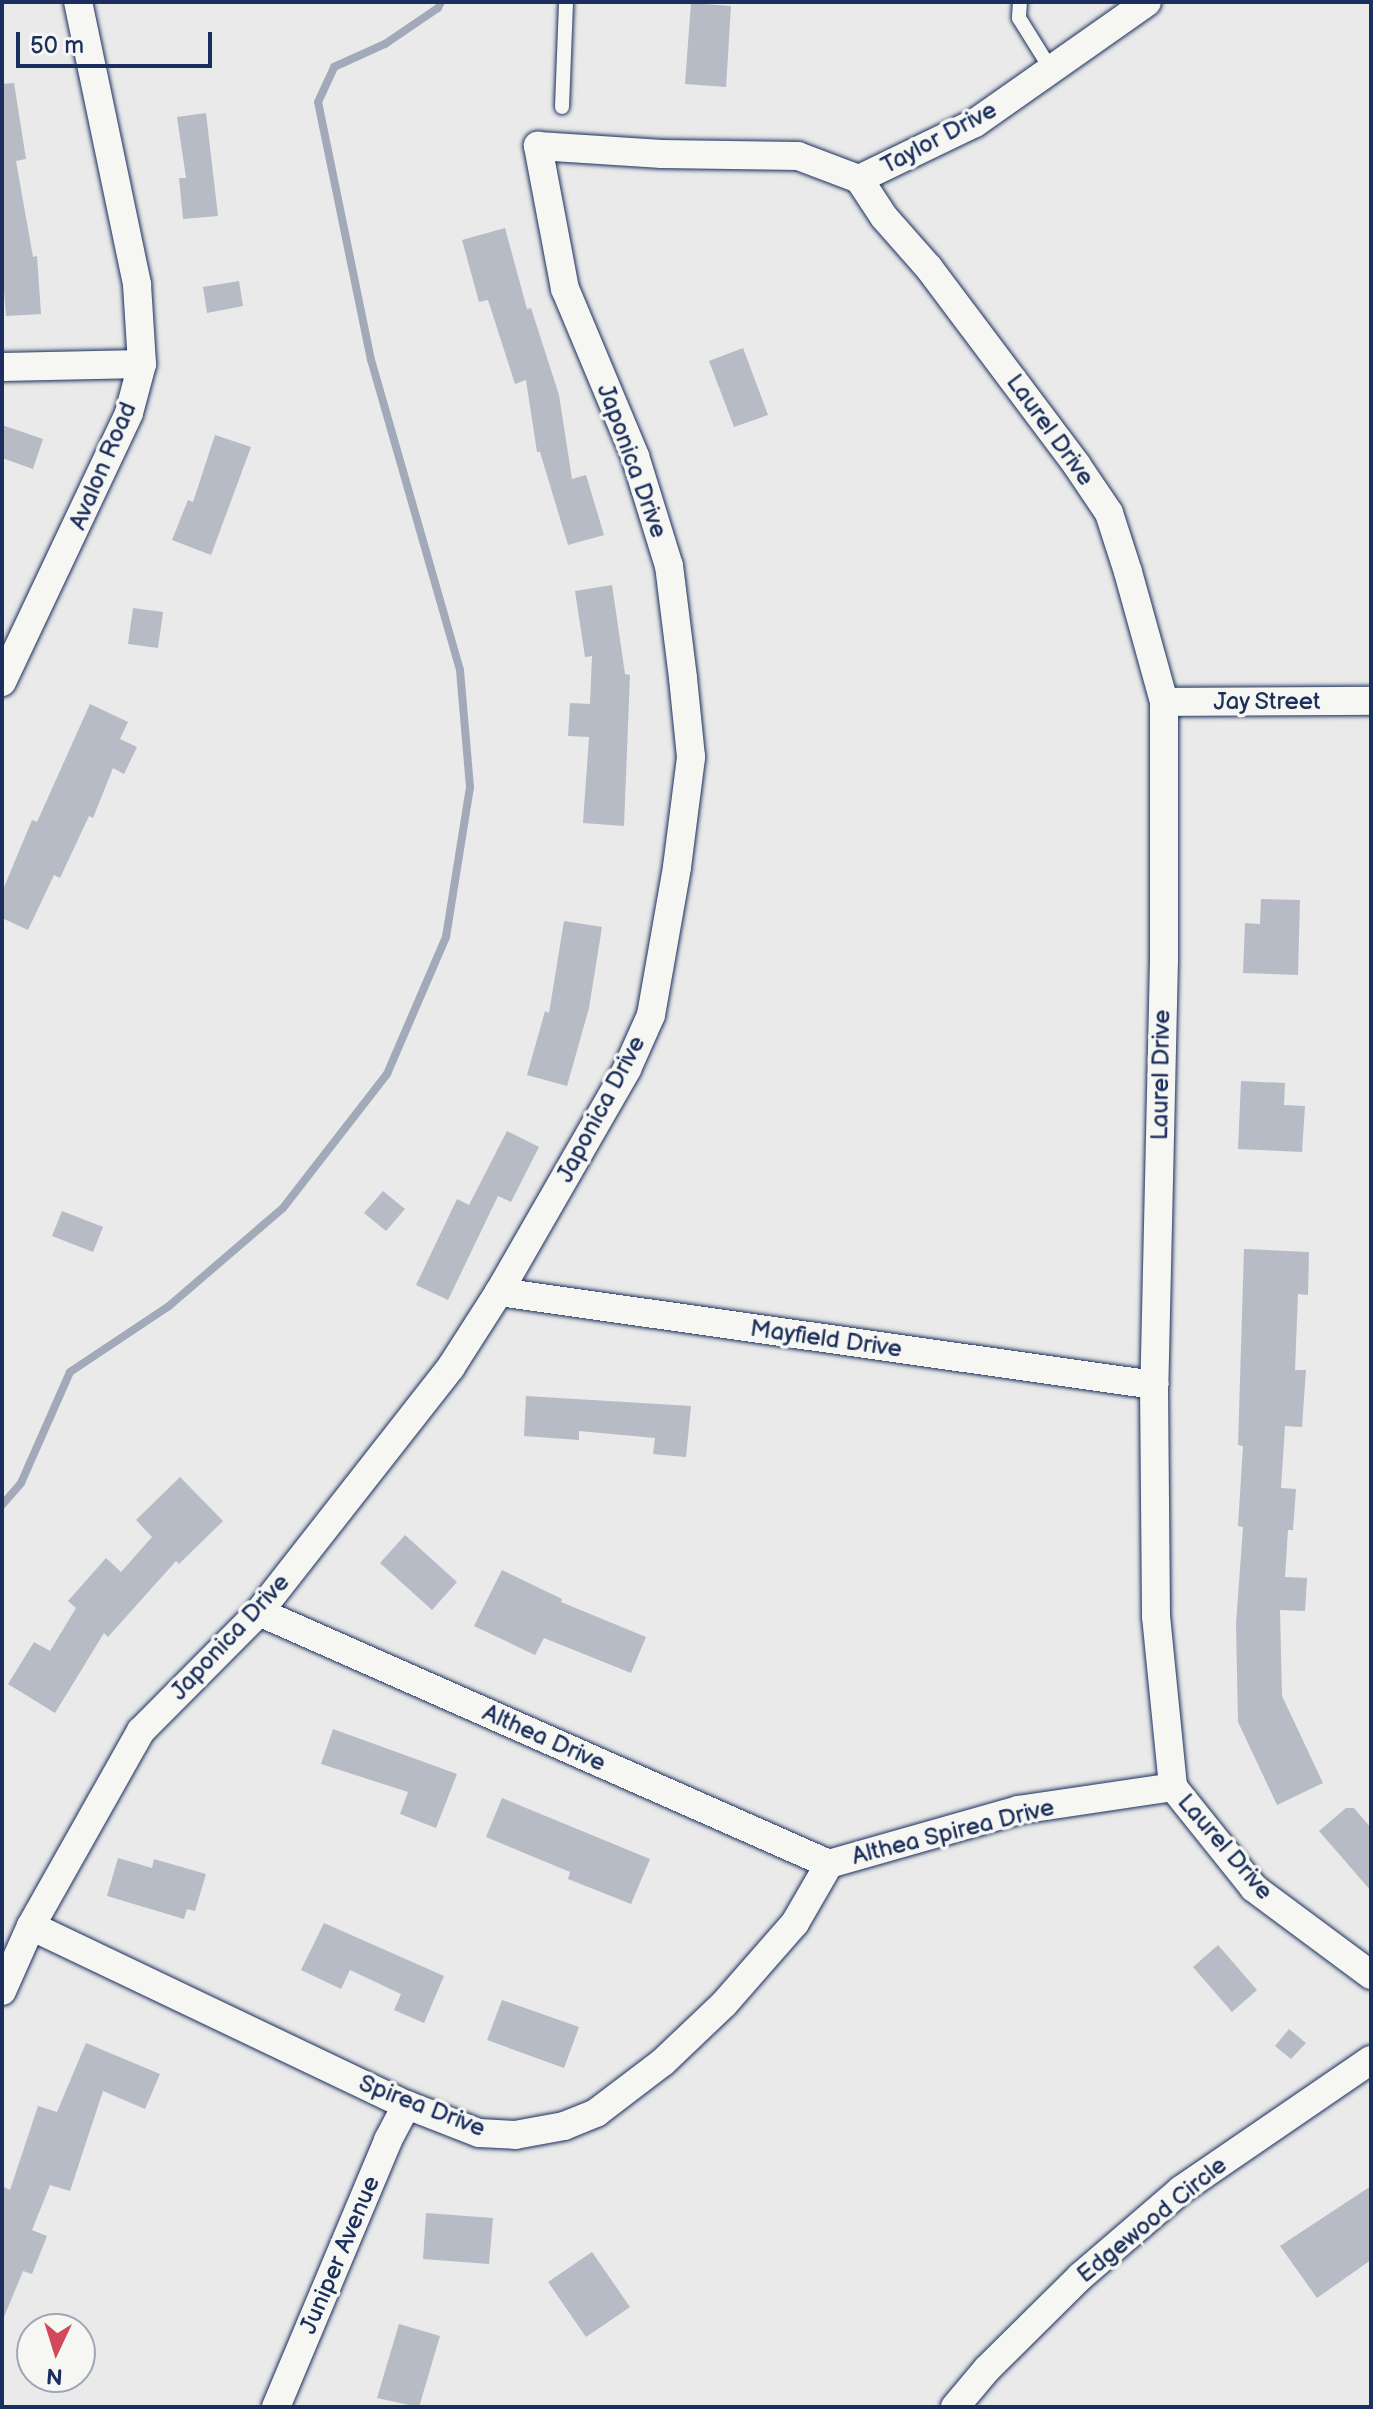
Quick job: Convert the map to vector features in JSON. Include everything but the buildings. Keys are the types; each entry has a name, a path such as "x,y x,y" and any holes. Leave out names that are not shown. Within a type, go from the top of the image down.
{"street":[{"name":"Avalon Road","path":"2,682 129,413 142,364 137,284 78,2"},
{"name":"Taylor Drive","path":"609,151 798,156 859,179 975,123 1147,2"},
{"name":"Japonica Drive","path":"2,1991 31,1926 141,1731 259,1612 451,1367 499,1292 627,1069 651,1015 677,867 691,757 669,566 635,456 565,289 538,146 609,151"},
{"name":"Laurel Drive","path":"859,179 884,217 929,268 1109,513 1164,702 1164,960 1154,1385 1156,1616 1173,1787 1254,1888 1371,1975"},
{"path":"2,367 142,364"},
{"name":"Jay Street","path":"1164,702 1371,701"},
{"name":"Mayfield Drive","path":"499,1292 1154,1385"},
{"name":"Althea Drive","path":"259,1612 829,1864"},
{"name":"Althea Spirea Drive","path":"829,1864 1018,1810 1173,1787"},
{"name":"Spirea Drive","path":"31,1926 407,2105 479,2133 515,2135 564,2126 596,2113 663,2062 724,2004 795,1923 829,1864"},
{"name":"Edgewood Circle","path":"955,2407 987,2369 1081,2276 1181,2190 1371,2060"},
{"name":"Juniper Avenue","path":"276,2407 388,2140 407,2105"}],"lane":[{"path":"562,107 566,2"},
{"path":"1020,2 1019,18 1052,71"}],"waterway":[{"path":"2,1505 21,1483 70,1372 169,1306 283,1208 387,1074 446,937 470,787 460,670 371,360 318,102 334,67 385,44 438,8 441,2"}]}
